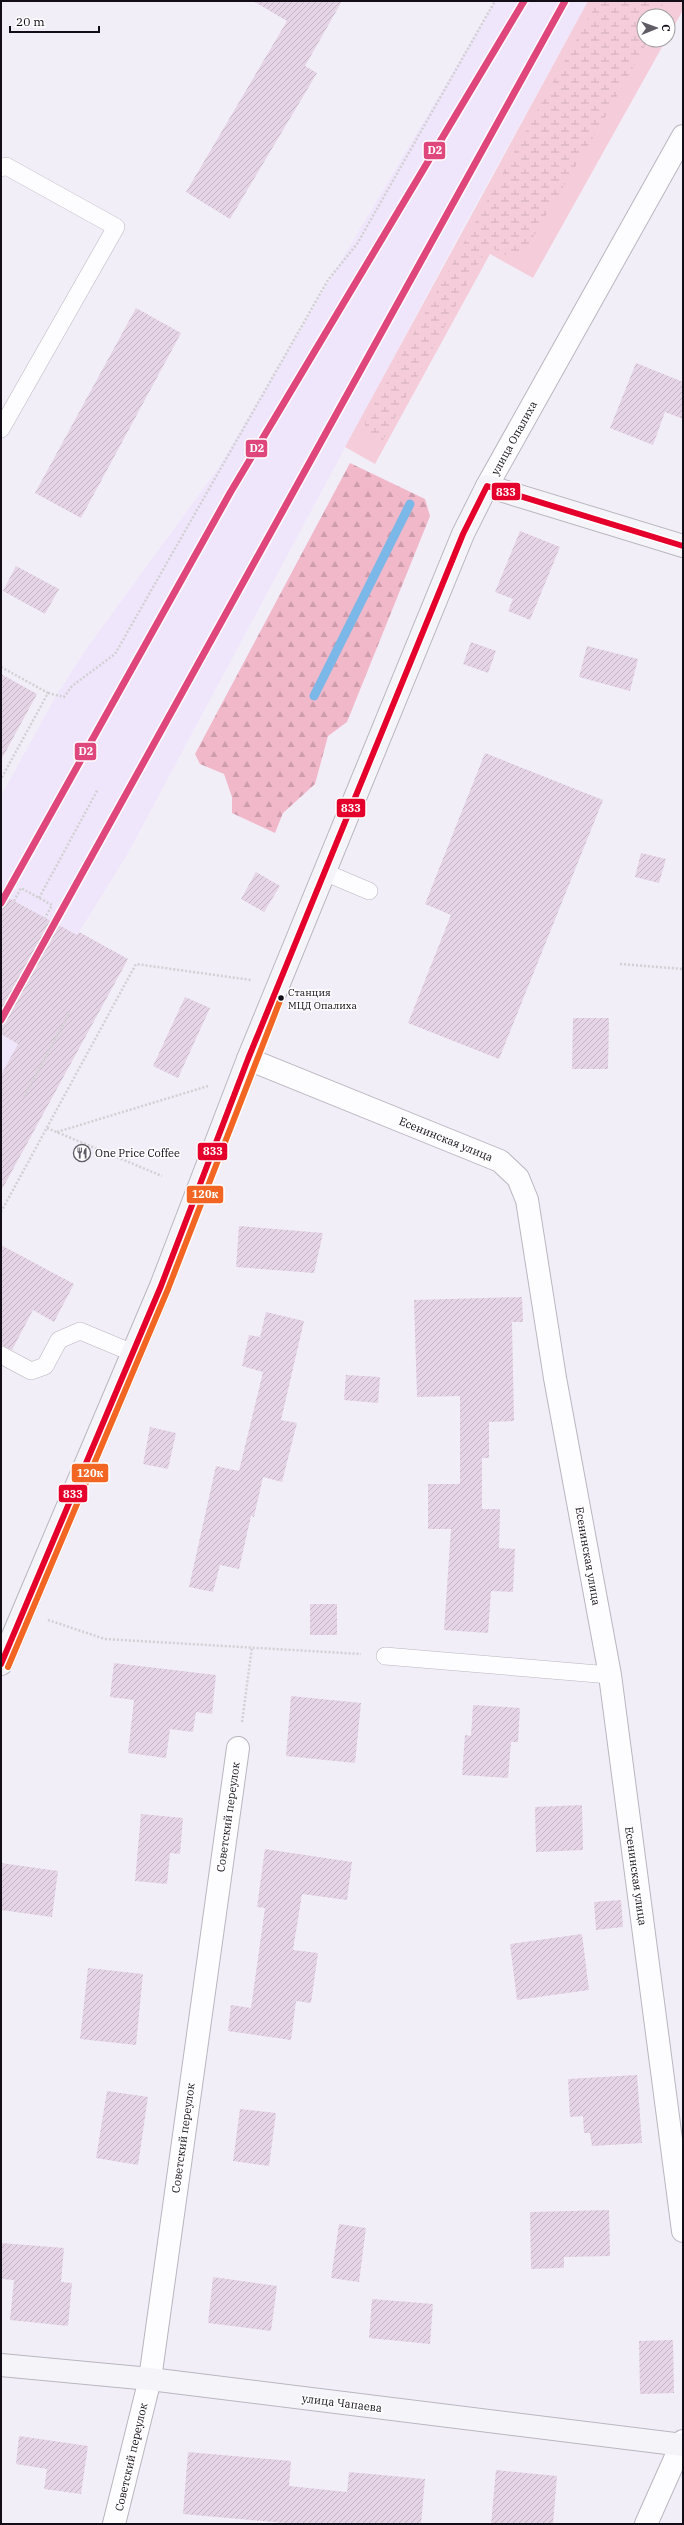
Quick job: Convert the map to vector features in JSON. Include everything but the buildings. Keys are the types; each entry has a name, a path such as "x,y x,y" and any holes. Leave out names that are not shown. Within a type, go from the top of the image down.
{"street":[{"name":"улица Опалиха","path":"1,1664 133,1353 248,1059 463,534 487,486 683,136"},
{"path":"487,486 683,546"},
{"name":"Есенинская улица","path":"248,1059 500,1162 518,1178 526,1200 555,1378 610,1676 683,2231"},
{"name":"Советский переулок","path":"114,2524 150,2378 238,1748"},
{"name":"улица Чапаева","path":"1,2364 150,2378 682,2443"},
{"path":"646,2524 682,2443"}],"lane":[{"path":"1,168 6,166 116,227 1,429"},
{"path":"324,872 368,891"},
{"path":"1,1355 31,1371 45,1366 59,1340 80,1331 133,1353"},
{"path":"385,1656 610,1676"}],"path":[{"path":"1,667 48,693 64,697 72,686 115,654 324,287 357,244 495,1"},
{"path":"1,779 48,693"},
{"path":"39,898 98,789"},
{"path":"14,901 21,888 52,905 45,918"},
{"path":"1,1212 136,964 251,980"},
{"path":"620,964 683,969"},
{"path":"24,1097 70,1012"},
{"path":"57,1132 208,1086"},
{"path":"47,1128 162,1176"},
{"path":"44,1618 71,1629 105,1639 385,1656"},
{"path":"238,1748 252,1647"}],"shaded area":[{"path":"495,1 588,1 460,233 127,855 79,932 1,1075 1,796 57,694 89,645 219,467"}],"green space":[{"path":"588,1 683,1 683,10 676,23 676,8 636,8 636,48 662,48 533,278 490,254 375,464 345,447"},
{"path":"598,1 664,1 661,8 636,8 636,48 644,48 603,121 521,257 514,259 488,246 382,442 365,433 365,421"},
{"path":"350,463 425,499 430,516 347,722 328,736 315,784 283,813 275,833 232,813 232,797 224,774 200,764 195,754"}],"waterway":[{"path":"314,696 410,504"}],"transit line":[{"name":"D2","path":"1,903 230,493 524,1"},
{"name":"D2","path":"1,1020 565,1"},
{"name":"833","path":"1,1664 161,1286 248,1059 463,534 487,486 683,546"},
{"name":"120к","path":"8,1667 168,1289 281,998"}],"place":[{"name":"Станция МЦД Опалиха","path":"281,998"},
{"name":"One Price Coffee","path":"82,1153"}]}
